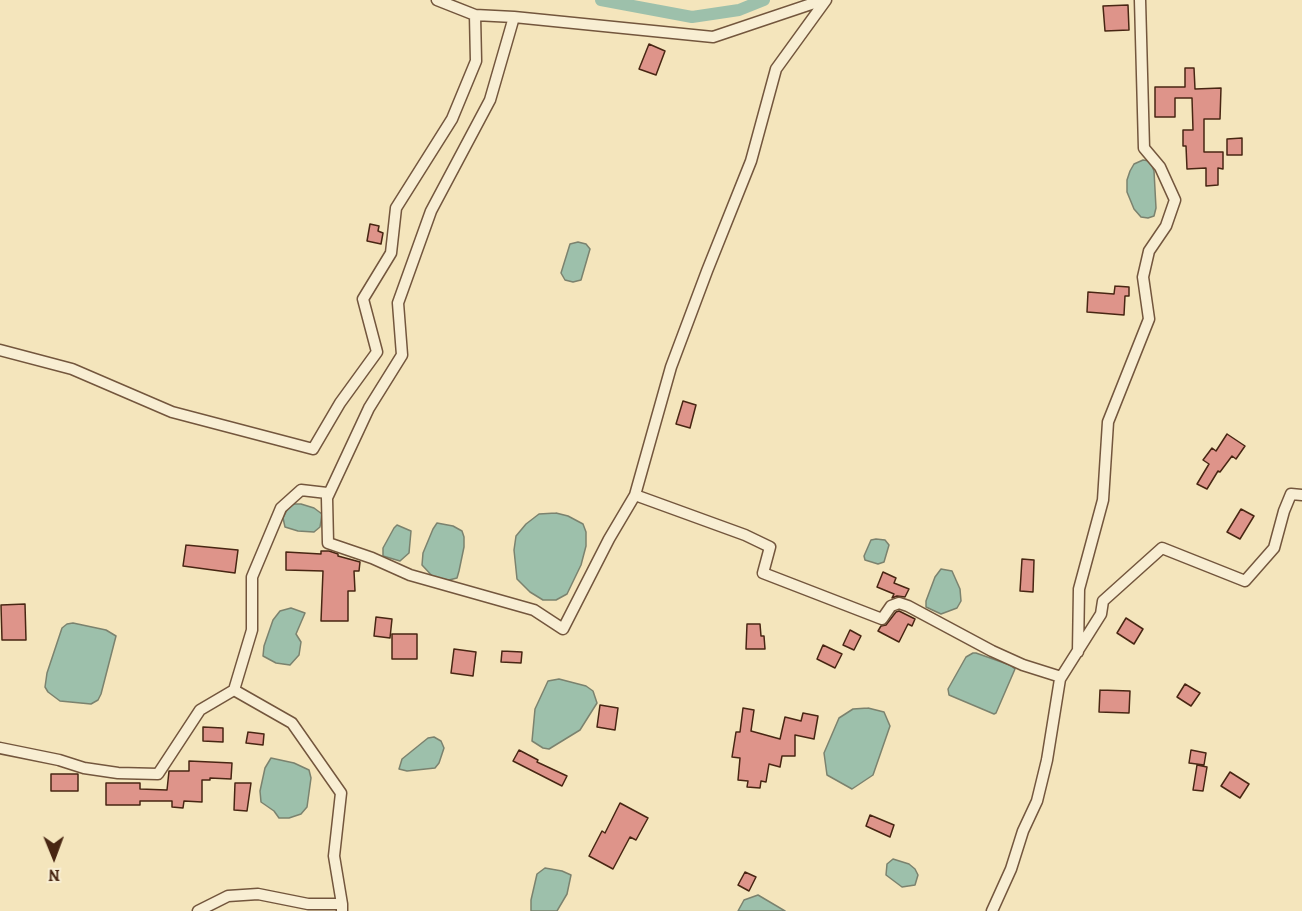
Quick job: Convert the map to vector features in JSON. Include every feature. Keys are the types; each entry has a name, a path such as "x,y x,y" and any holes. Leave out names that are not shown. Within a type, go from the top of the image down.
{"street":[{"path":"437,0 475,15 713,37 825,0"},
{"path":"0,748 59,760 84,768 118,773 158,774 200,710 234,690 252,630 252,577 281,508 301,490 327,493 328,543 372,558 410,575 534,610 563,629 609,538 635,495 671,368 751,161 776,69 825,0"},
{"path":"1078,652 1079,589 1103,500 1108,422 1149,319 1143,277 1149,251 1166,226 1175,200 1160,167 1144,148 1140,0"},
{"path":"0,350 72,369 172,412 313,449 340,403 376,352 363,299 391,253 396,208 452,118 476,61 475,15"},
{"path":"327,498 369,408 402,355 398,303 431,211 490,100 514,17"},
{"path":"992,911 1037,801 1047,760 1061,677 1101,614 1103,601 1162,548 1245,581 1274,548 1284,511 1292,494 1302,495"},
{"path":"635,495 745,535 770,547 763,573 882,619 891,606 898,603 908,606 992,651 1023,665 1061,677"},
{"path":"198,911 228,896 258,894 342,908 334,856 340,793 292,723 234,690"}],"shaded area":[{"path":"1143,160 1150,161 1154,171 1156,208 1154,216 1148,218 1141,217 1134,209 1127,192 1130,171 1134,164"},
{"path":"578,242 586,244 590,249 581,280 573,282 565,280 561,273 570,244"},
{"path":"294,504 314,508 322,514 320,527 314,532 285,527 283,518 288,508"},
{"path":"556,513 583,524 586,532 586,546 581,565 567,594 556,600 543,600 530,592 517,579 514,550 516,536 539,514"},
{"path":"437,523 453,526 462,531 464,547 457,578 449,580 434,578 422,565 423,553"},
{"path":"397,525 411,531 409,553 400,561 383,556 383,548"},
{"path":"871,540 885,540 889,545 884,562 878,564 865,560 864,556"},
{"path":"941,569 952,571 960,589 961,601 957,608 941,614 926,607 926,601 935,577"},
{"path":"291,608 305,613 296,634 301,642 299,655 290,665 276,663 263,656 264,646 273,620 280,611"},
{"path":"73,623 106,630 116,636 101,694 98,700 91,704 60,701 45,687 47,673 62,628"},
{"path":"973,653 1010,665 1015,669 994,714 949,695 948,689 966,657"},
{"path":"559,679 586,686 593,691 597,703 580,730 549,749 543,748 532,741 535,709 548,681"},
{"path":"868,708 884,712 890,726 873,775 852,789 827,775 824,753 839,718 853,709"},
{"path":"434,737 441,741 444,748 435,768 407,771 399,769 402,759 428,738"},
{"path":"271,758 294,763 309,770 311,778 307,807 301,814 279,818 274,811 261,802 260,791 265,768"},
{"path":"893,859 909,864 915,869 918,875 915,885 902,887 886,875 887,864"},
{"path":"545,868 571,875 567,894 557,911 531,911 537,874"},
{"path":"758,895 785,911 738,911 744,900"}],"building":[{"path":"1128,5 1129,30 1105,31 1103,6"},
{"path":"649,44 665,51 656,75 639,69"},
{"path":"1185,68 1194,68 1195,89 1221,88 1220,119 1204,119 1204,152 1223,152 1223,169 1218,168 1218,185 1206,186 1206,168 1187,169 1183,130 1193,130 1192,98 1175,98 1175,117 1155,117 1155,87 1185,87"},
{"path":"1242,138 1242,155 1227,155 1227,139"},
{"path":"370,224 379,226 378,231 383,233 381,244 367,241"},
{"path":"1115,286 1129,287 1129,296 1125,296 1124,315 1087,312 1088,292 1114,294"},
{"path":"683,401 696,405 690,428 676,424"},
{"path":"1227,434 1245,446 1236,459 1232,456 1220,472 1218,471 1207,489 1197,484 1209,464 1203,460 1212,448 1216,451"},
{"path":"1241,509 1254,516 1240,539 1227,532"},
{"path":"186,545 238,550 235,573 183,566"},
{"path":"321,551 329,551 360,562 359,571 354,571 355,591 348,591 348,621 321,621 323,571 286,570 286,552 321,554"},
{"path":"1022,559 1034,560 1033,592 1020,591"},
{"path":"883,572 896,578 894,583 909,589 905,597 892,598 894,594 877,587"},
{"path":"25,604 26,640 2,640 1,605"},
{"path":"899,611 915,619 912,626 908,624 899,642 878,631"},
{"path":"376,617 392,619 390,638 374,636"},
{"path":"1126,618 1143,629 1134,644 1117,633"},
{"path":"747,624 760,624 765,649 746,649"},
{"path":"850,630 861,636 854,650 843,645"},
{"path":"392,634 417,634 417,659 392,659"},
{"path":"823,645 842,654 835,668 817,659"},
{"path":"454,649 476,652 473,676 451,673"},
{"path":"502,651 522,652 521,663 501,662"},
{"path":"1185,684 1200,693 1191,706 1177,697"},
{"path":"1100,690 1130,691 1129,713 1099,712"},
{"path":"600,705 618,708 615,730 597,727"},
{"path":"743,708 754,710 751,731 780,739 785,717 801,721 803,713 818,716 814,739 795,735 795,756 782,756 780,767 769,764 766,782 761,781 760,788 747,787 748,781 738,780 740,758 732,757 736,732 740,732"},
{"path":"203,727 223,728 223,742 203,741"},
{"path":"248,732 264,734 263,745 246,743"},
{"path":"519,750 538,760 537,762 567,776 562,786 513,761"},
{"path":"1191,750 1206,753 1204,765 1189,763"},
{"path":"189,761 232,763 231,779 202,780 202,802 184,801 183,808 172,807 172,801 140,801 140,805 106,805 106,783 140,783 140,789 167,790 169,771 189,771"},
{"path":"1197,765 1207,767 1203,791 1193,790"},
{"path":"1230,772 1249,784 1240,798 1221,786"},
{"path":"51,774 78,774 78,791 51,791"},
{"path":"235,783 251,783 247,811 234,810"},
{"path":"620,803 648,818 636,840 630,837 613,869 589,856 602,831 605,833"},
{"path":"870,815 894,825 890,837 866,826"},
{"path":"745,872 756,877 749,891 738,885"}],"waterway":[{"path":"601,0 692,17 739,10 764,0"}]}
